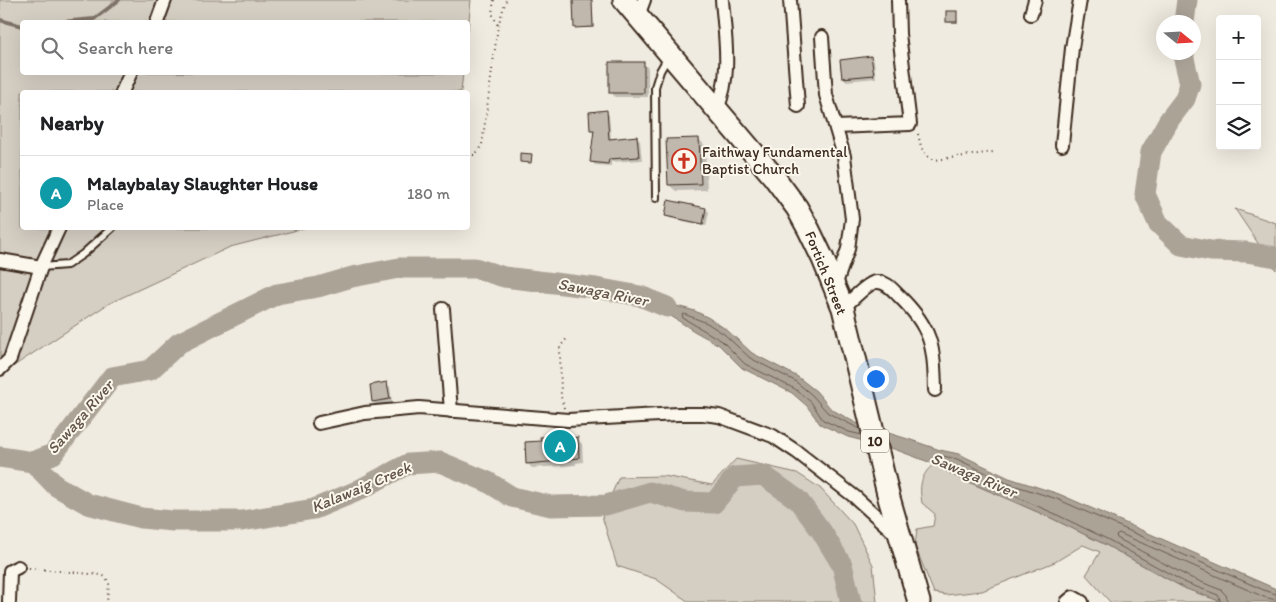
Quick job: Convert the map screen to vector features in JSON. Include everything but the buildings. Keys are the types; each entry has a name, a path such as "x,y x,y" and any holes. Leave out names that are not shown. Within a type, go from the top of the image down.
{"highway":[{"name":"Fortich Street","path":"635,5 670,54 774,177 797,208 824,259 843,308 889,498 920,602"}],"street":[{"path":"158,20 165,0"},
{"path":"717,110 724,92 726,73 722,0"},
{"path":"790,0 798,106"},
{"path":"836,127 910,124 899,34 898,0"},
{"path":"1031,14 1035,0"},
{"path":"1062,145 1072,48 1080,0"},
{"path":"822,37 826,95 836,127 847,178 852,219 852,233 848,249 835,286"},
{"path":"123,90 130,75"},
{"path":"0,369 10,359 41,267 58,230"},
{"path":"0,260 41,267"},
{"path":"843,308 870,284 877,282 889,286 924,324 932,343 935,363 935,390"},
{"path":"443,309 451,411"},
{"path":"319,423 365,413 403,408 568,420 703,414 735,422 772,436 797,452 855,497 900,538"},
{"path":"9,602 10,571 18,566"},
{"path":"1067,602 1073,597 1082,602"}],"lane":[{"path":"656,198 655,87 660,70 670,54"},
{"path":"41,267 67,265 83,254 110,230"}],"path":[{"path":"494,0 492,13 498,26"},
{"path":"470,155 475,155 482,146 498,26 506,0"},
{"path":"910,124 918,132 924,154 935,160 994,152"},
{"path":"568,337 560,347 561,396 568,420"},
{"path":"18,566 106,577 109,584 107,602"}],"shaded area":[{"path":"0,0 471,0 469,20 20,20 20,75 463,75 461,90 20,90 20,230 297,230 230,247 108,304 0,375"},
{"path":"1235,209 1276,223 1276,270"},
{"path":"736,459 797,473 820,488 853,524 873,565 877,602 689,602 656,579 617,566 602,516 619,477 664,476 712,485"},
{"path":"934,464 955,476 1049,517 1104,544 1184,588 1222,602 1110,602 1086,575 1100,552 1083,545 1055,562 982,591 946,595 934,593 915,546 917,529 933,526 935,514 922,503 921,492 923,477"}],"water":[{"path":"640,296 695,311 709,318 727,330 752,353 798,377 816,391 831,409 856,423 940,450 959,454 1009,478 1059,494 1276,589 1276,602 1222,602 1184,588 1104,544 1049,517 955,476 934,464 894,449 848,437 820,424 807,406 792,393 742,368 719,345"}],"waterway":[{"path":"83,20 94,19 119,0"},
{"path":"1185,15 1187,0"},
{"path":"0,20 20,25"},
{"path":"1184,60 1190,84 1185,99 1169,120 1151,152 1145,194 1158,223 1181,245 1211,251 1246,252 1276,257"},
{"name":"Sawaga River","path":"0,457 33,462 53,454 112,377 150,370 179,343 277,294 318,287 352,277 399,268 475,268 504,277 596,288 640,296 667,307"},
{"name":"Kalawaig Creek","path":"33,462 56,486 88,504 141,518 173,521 242,521 314,509 355,492 408,464 440,462 488,482 512,497 551,506 606,505 650,492 685,502 714,503 735,477 763,475 798,500 822,532 842,565 851,602"}],"place":[{"name":"Faithway Fundamental Baptist Church","path":"684,161"},
{"name":"Malaybalay Slaughter House","path":"560,446"}]}
